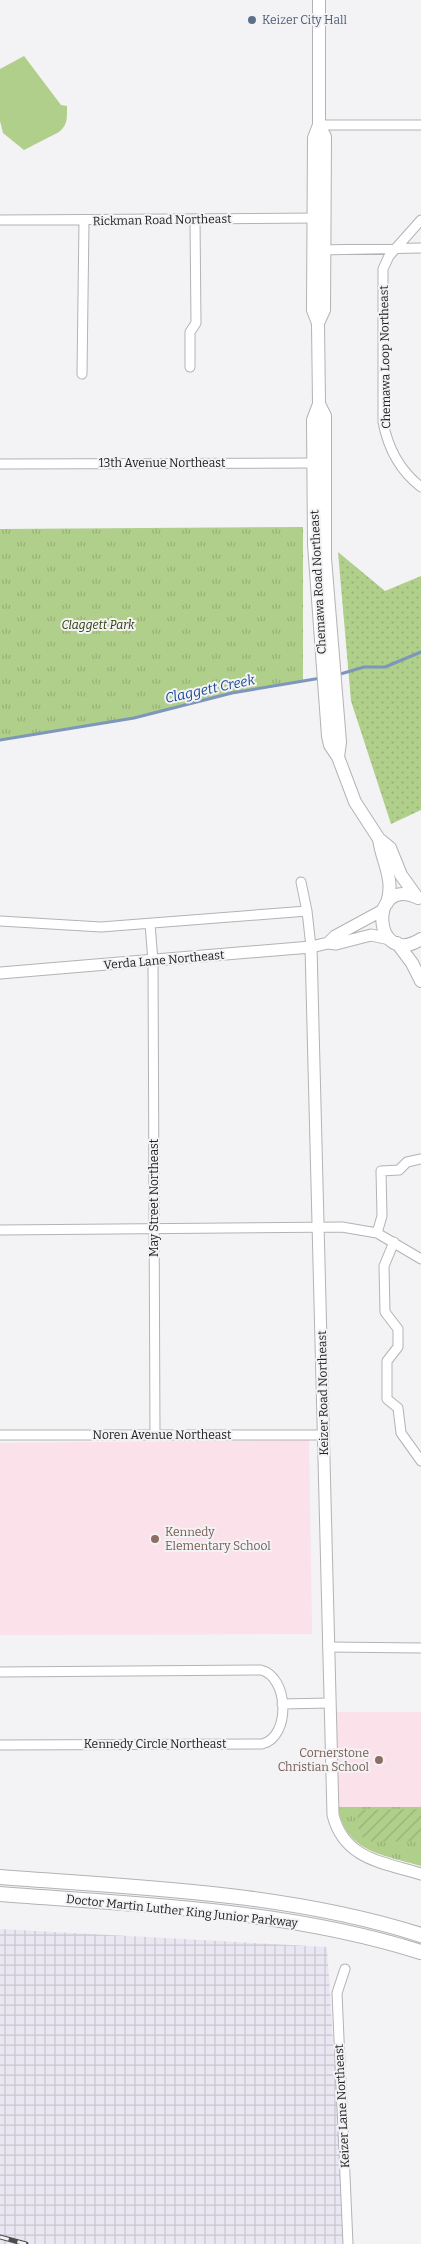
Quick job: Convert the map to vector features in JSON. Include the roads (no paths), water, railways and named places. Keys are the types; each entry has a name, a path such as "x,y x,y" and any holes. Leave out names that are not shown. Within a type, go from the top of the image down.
{"highway":[{"name":"Doctor Martin Luther King Junior Parkway","path":"0,1877 254,1899 343,1913 421,1934"},
{"name":"Doctor Martin Luther King Junior Parkway","path":"0,1894 184,1908 297,1922 356,1933 421,1952"}],"main road":[{"name":"Chemawa Road Northeast","path":"319,0 319,125 314,138 319,250 313,310 318,323 319,404 325,416 318,463 314,544 328,658 332,721 330,745 338,757 355,802 379,839 390,848 401,875 418,898"},
{"name":"Chemawa Road Northeast","path":"379,839 381,856 390,879 390,893 385,907 382,926 393,941"},
{"path":"385,907 400,895 418,898"},
{"path":"393,941 412,944 421,939"},
{"path":"393,941 412,963 421,981"}],"street":[{"path":"319,125 421,125"},
{"name":"Rickman Road Northeast","path":"0,220 84,221 319,218"},
{"path":"190,367 190,332 196,323 195,219"},
{"name":"Chemawa Loop Northeast","path":"421,220 395,248 383,269 383,422 389,445 398,462 412,480 421,487"},
{"path":"82,374 84,221"},
{"path":"319,250 421,248"},
{"name":"13th Avenue Northeast","path":"0,464 318,463"},
{"path":"301,882 307,911 311,947"},
{"name":"Verda Lane Northeast","path":"328,943 335,936 385,907"},
{"path":"0,921 101,927 307,911"},
{"name":"May Street Northeast","path":"150,924 153,960 155,1435"},
{"name":"Verda Lane Northeast","path":"0,973 311,947 328,943 336,944 371,935 393,941"},
{"name":"Keizer Road Northeast","path":"311,947 332,1803 340,1837 349,1846 370,1858 421,1874"},
{"path":"376,1233 382,1216 381,1171 399,1170 407,1162 421,1159"},
{"path":"0,1230 319,1226 356,1228 376,1233 421,1259"},
{"path":"394,1242 384,1266 385,1312 398,1329 398,1347 386,1361 387,1399 398,1408 401,1433 421,1462"},
{"name":"Noren Avenue Northeast","path":"0,1435 324,1435"},
{"path":"328,1647 421,1648"},
{"name":"Kennedy Circle Northeast","path":"0,1672 261,1670 274,1676 278,1684 282,1704 282,1715 276,1734 273,1739 262,1744 0,1745"},
{"path":"282,1704 329,1703"},
{"name":"Keizer Lane Northeast","path":"345,1969 337,1993 348,2244"}],"waterway":[{"name":"Claggett Creek","path":"337,675 364,667 385,667 421,652"},
{"name":"Claggett Creek","path":"0,740 134,718 232,693 321,678"}],"railway":[{"path":"0,2237 26,2244"}],"place":[{"name":"Keizer City Hall","path":"252,20"},
{"name":"Kennedy Elementary School","path":"155,1539"},
{"name":"Cornerstone Christian School","path":"379,1760"}],"park label":[{"name":"Claggett Park","path":"98,625"}]}
